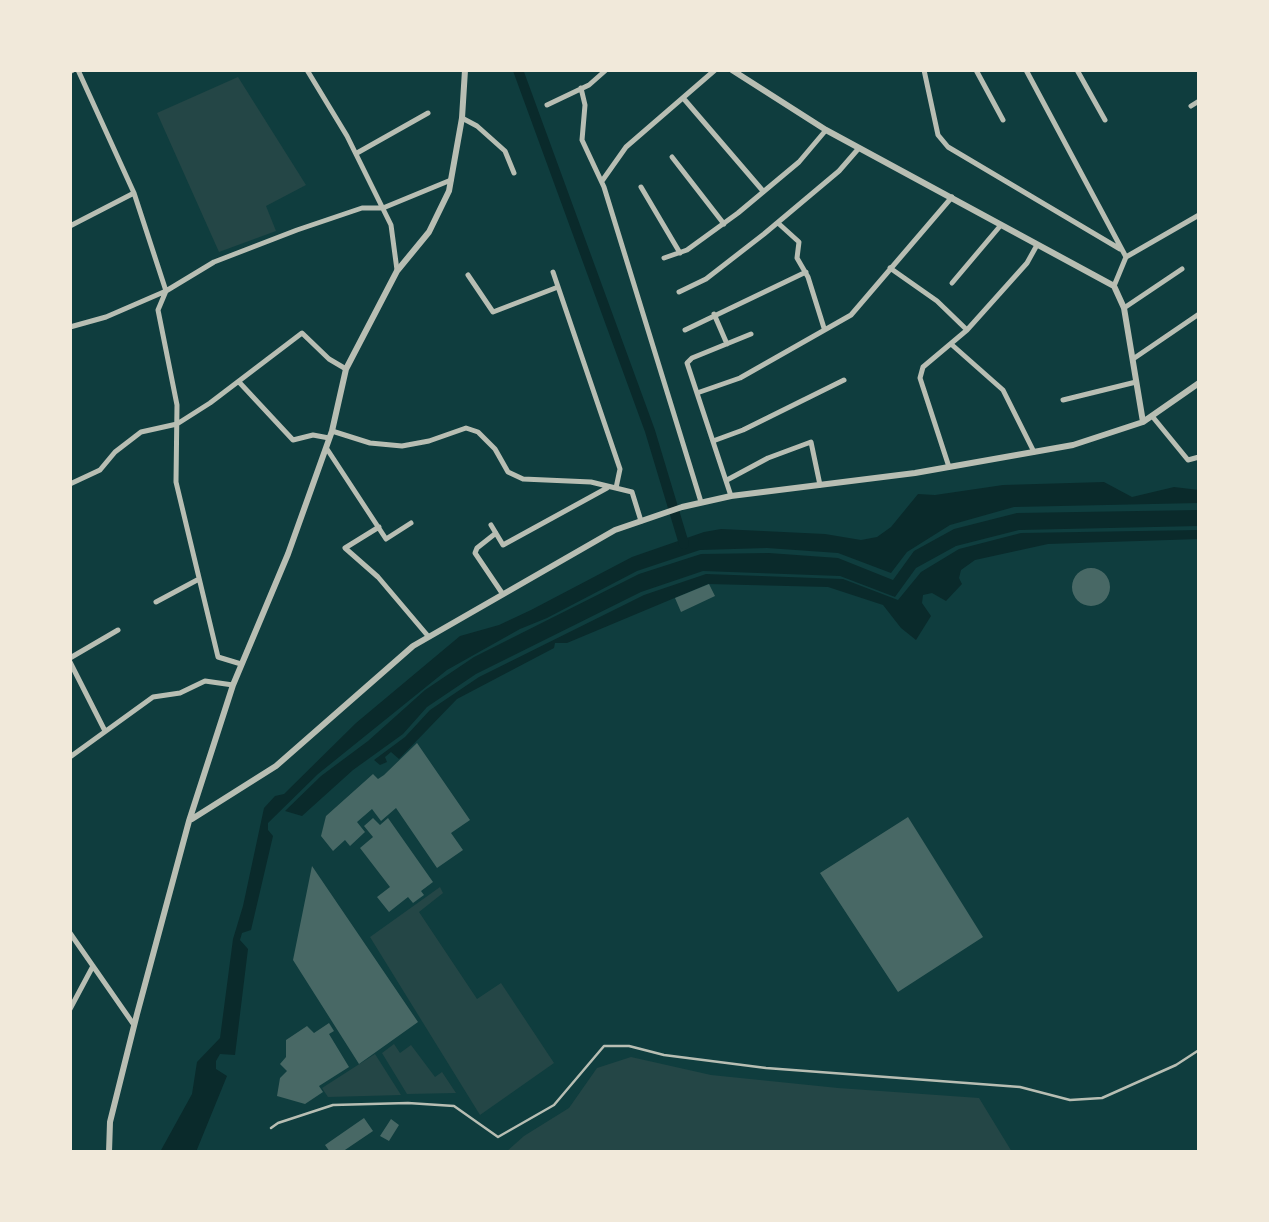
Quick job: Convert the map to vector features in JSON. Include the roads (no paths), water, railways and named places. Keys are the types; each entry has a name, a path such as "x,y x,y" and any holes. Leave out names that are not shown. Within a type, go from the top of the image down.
{"street":[{"path":"73,70 134,193 166,291 158,310 177,405 176,482 218,658 242,665"},
{"path":"307,70 356,154 391,225 396,270"},
{"path":"109,1152 110,1122 134,1025 189,821 234,684 331,435 346,369 396,270 429,232 451,180 462,118 465,70"},
{"path":"547,105 606,70"},
{"path":"602,180 626,147 715,70"},
{"path":"732,70 826,130 1114,286 1124,308 1142,422"},
{"path":"924,70 938,135 948,147 1120,249"},
{"path":"976,70 1004,120"},
{"path":"1026,70 1126,257"},
{"path":"1077,70 1105,120"},
{"path":"581,88 585,104 582,140 602,180 701,502"},
{"path":"684,99 763,191"},
{"path":"1191,106 1199,102"},
{"path":"356,154 428,113"},
{"path":"462,118 505,151 514,173"},
{"path":"664,258 680,253 724,224 811,150 826,130"},
{"path":"679,292 706,279 778,223 860,148"},
{"path":"672,157 724,224"},
{"path":"70,327 106,318 166,291 214,262 296,230 362,208 383,208 451,180"},
{"path":"640,187 680,253"},
{"path":"70,226 134,193"},
{"path":"697,393 740,378 851,315 952,197"},
{"path":"1114,286 1126,257 1199,215"},
{"path":"778,223 798,242 797,258 806,272 824,328"},
{"path":"952,283 1002,225"},
{"path":"948,468 920,378 928,361 967,330 1027,263 1037,245"},
{"path":"890,268 937,301 967,330"},
{"path":"1124,308 1182,269"},
{"path":"491,525 503,545 613,487 620,470 553,272"},
{"path":"685,330 806,272"},
{"path":"468,275 493,312 558,287"},
{"path":"714,314 727,344"},
{"path":"1133,359 1199,314"},
{"path":"70,484 100,470 115,452 141,432 177,424 302,332 329,359 346,369"},
{"path":"731,496 687,362 751,334"},
{"path":"951,344 990,382 1004,390 1034,452"},
{"path":"713,441 844,380"},
{"path":"239,382 293,440 331,435 402,446 429,442 466,428 478,432 495,449 508,472 523,479 591,482 632,492 645,520"},
{"path":"1063,400 1136,382"},
{"path":"189,821 276,766 413,646 615,530 682,506 731,496 948,468 1074,444 1142,422 1199,383"},
{"path":"1152,416 1188,460 1199,457"},
{"path":"726,480 811,442 820,485"},
{"path":"326,448 386,539 411,522"},
{"path":"379,528 345,548 356,562 378,577 428,636"},
{"path":"496,534 475,553 502,593"},
{"path":"156,602 200,579"},
{"path":"105,731 70,660 118,630"},
{"path":"70,757 153,697 180,693 205,681 234,684"},
{"path":"70,933 134,1025"},
{"path":"70,1009 93,966"}],"lane":[{"path":"271,1128 334,1105 408,1103 454,1106 498,1138 554,1105 604,1046 629,1046 664,1055 766,1068 1020,1087 1070,1100 1102,1098 1176,1065 1199,1050"}],"waterway":[{"path":"518,70 650,431 684,544"}]}
